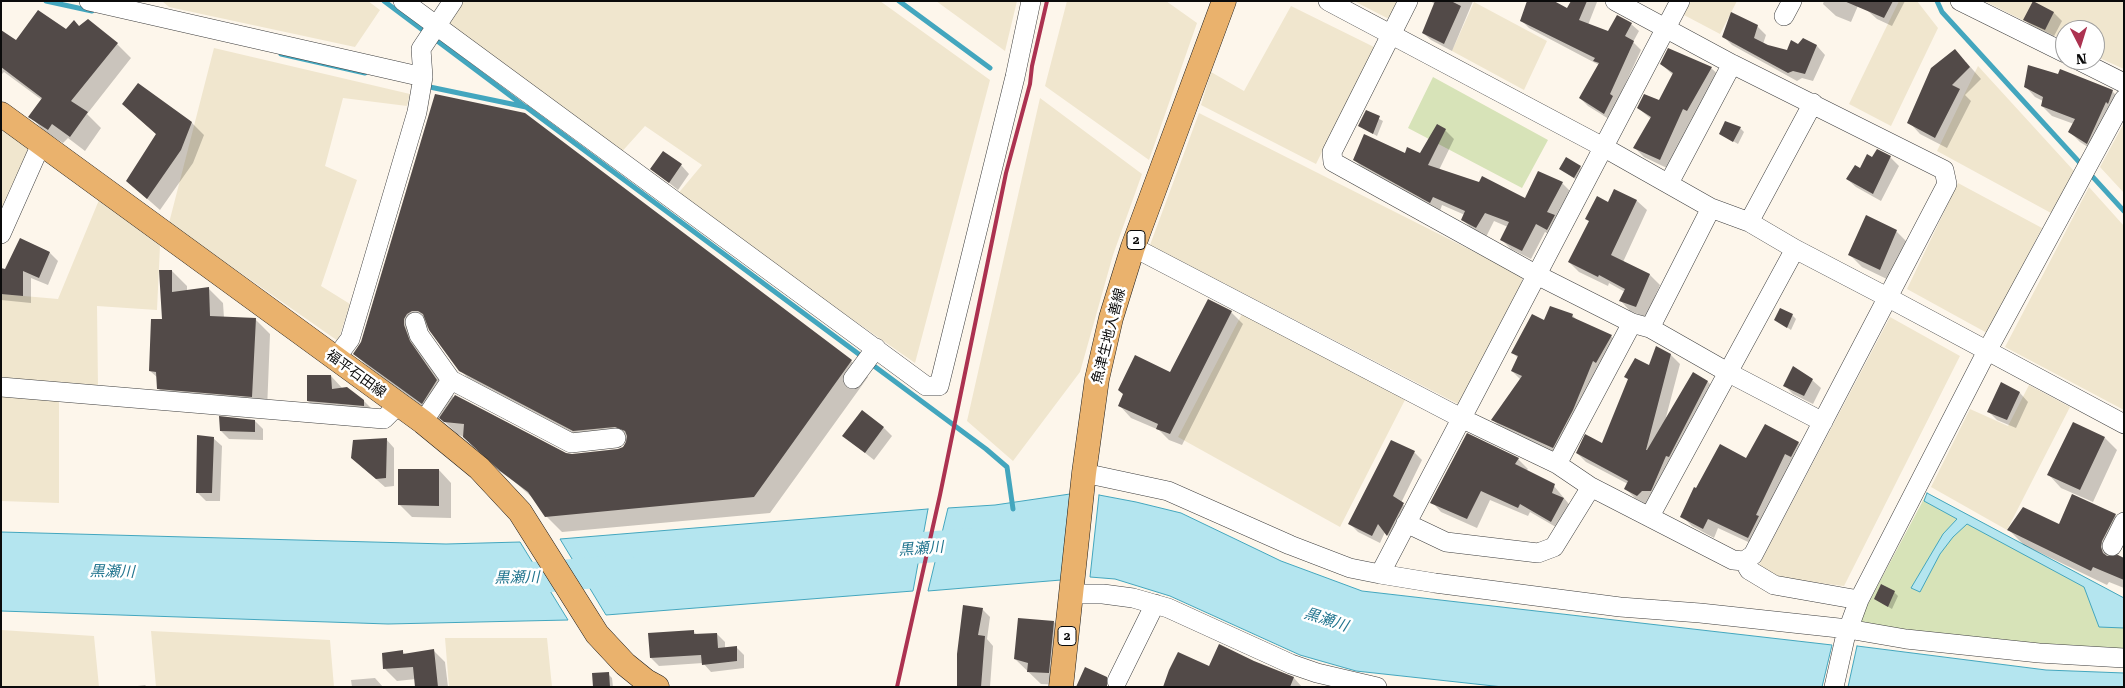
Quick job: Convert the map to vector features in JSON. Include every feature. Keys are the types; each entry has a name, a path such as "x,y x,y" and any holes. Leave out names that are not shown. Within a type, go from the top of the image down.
{"main road":[{"name":"魚津生地入善線","path":"1061,687 1083,481 1097,380 1111,318 1133,248 1224,1"},
{"name":"福平石田線","path":"1,114 422,422 480,468 520,512 598,634 625,664 657,687"}],"street":[{"path":"89,1 423,77"},
{"path":"403,1 926,386 939,386 1015,77 1031,1"},
{"path":"335,359 350,339 417,112 423,77 421,49 435,25 453,1"},
{"path":"1328,1 1669,183 1711,208 1749,222 1795,249 2124,424"},
{"path":"1408,1 1332,152 1333,162 1535,274 1641,325 1823,422"},
{"path":"1133,248 1461,418 1557,464 1591,487 1733,560 1744,561 1753,555 1947,184 1944,170 1732,64 1615,1"},
{"path":"1380,574 1535,274 1604,148 1680,1"},
{"path":"1960,1 2055,49"},
{"path":"1669,183 1732,64"},
{"path":"2098,70 2124,83"},
{"path":"1834,687 1846,634 1858,600 1987,351 2124,99"},
{"path":"1749,222 1813,103"},
{"path":"1,234 41,144"},
{"path":"1557,464 1711,208"},
{"path":"1650,516 1795,249"},
{"path":"415,322 419,335 451,380 571,443 616,438"},
{"path":"853,379 876,348"},
{"path":"422,422 451,380"},
{"path":"1,387 384,419 398,405"},
{"path":"1083,481 1168,491 1290,545 1350,568 1380,574 1620,607 1700,613 1846,634 2099,658 2124,658"},
{"path":"1406,523 1446,542 1538,553 1554,547 1591,487"},
{"path":"2112,546 2124,522"},
{"path":"1744,561 1749,570 1774,585 1858,600"},
{"path":"1072,590 1134,598 1168,608 1317,674 1382,687"},
{"path":"1117,681 1155,604"}],"shaded area":[{"path":"162,1 368,1 380,10 355,47 169,7"},
{"path":"463,1 880,1 990,80 915,363 676,196 702,165 645,126 618,156 448,22"},
{"path":"936,1 1017,1 1005,51"},
{"path":"1067,1 1166,1 1197,23 1149,160 1045,86"},
{"path":"1354,1 1401,1 1395,15 1387,18"},
{"path":"1691,1 1737,1 1720,34 1684,15"},
{"path":"1899,1 1917,1 1938,28 1891,126 1849,104"},
{"path":"1984,1 2124,1 2124,69 2105,60 2105,20 2055,20 2055,36"},
{"path":"1474,2 1547,41 1524,90 1452,51"},
{"path":"1291,6 1374,47 1316,164 1201,105 1211,72 1244,91"},
{"path":"214,48 410,94 407,106 343,98 325,166 357,180 321,286 350,304 338,341 169,223"},
{"path":"1978,66 2074,171 2051,213 1937,151"},
{"path":"1040,98 1142,174 1113,255 1080,372 1013,461 967,421"},
{"path":"1199,113 1522,276 1522,282 1458,404 1150,245"},
{"path":"2124,123 2124,193 2100,167"},
{"path":"1,129 32,150 1,222"},
{"path":"1958,183 2042,228 1987,333 1907,289"},
{"path":"2089,187 2124,226 2124,410 2005,347"},
{"path":"99,200 160,246 157,310 97,306 98,388 1,378 1,294 58,299"},
{"path":"1243,312 1407,396 1340,527 1178,437"},
{"path":"1890,317 1960,356 1844,586 1777,578 1758,567"},
{"path":"2029,385 2070,407 2007,530 1931,487 1970,409 2008,426"},
{"path":"1,396 59,400 59,503 1,501"},
{"path":"1,630 94,636 99,687 1,687"},
{"path":"151,631 330,640 334,687 156,687"},
{"path":"445,638 547,638 552,687 449,687"}],"green space":[{"path":"1433,77 1548,140 1522,188 1408,128"},
{"path":"1927,493 2124,598 2124,652 1860,626 1861,617"}],"water":[{"path":"1927,493 2124,598 2124,628 2099,627 2084,587 1967,524 1953,537 1940,554 1920,592 1911,588 1943,534 1957,519 1924,501"},
{"path":"1070,494 1061,580 928,591 948,508 995,505"},
{"path":"1099,495 1181,513 1281,561 1362,591 1832,645 1822,687 1503,687 1356,671 1300,655 1170,596 1115,579 1090,577"},
{"path":"928,509 913,591 606,615 560,539"},
{"path":"1,532 446,544 520,542 568,620 388,624 1,611"},
{"path":"1857,646 2046,670 2124,673 2124,687 1848,687"}],"building":[{"path":"1435,1 1451,1 1461,6 1444,44 1422,33"},
{"path":"1527,1 1554,1 1567,8 1571,1 1587,1 1579,20 1608,31 1617,15 1632,23 1625,36 1634,41 1610,94 1613,96 1604,114 1579,98 1599,63 1593,61 1595,58 1520,21"},
{"path":"1844,1 1893,1 1884,18"},
{"path":"2033,1 2054,12 2045,30 2023,20"},
{"path":"38,10 66,29 74,20 79,26 88,19 118,43 71,101 88,112 70,137 52,124 48,130 28,117 42,98 1,67 1,30 16,40"},
{"path":"1731,12 1758,25 1754,38 1768,45 1787,50 1791,40 1798,44 1803,38 1817,45 1805,74 1793,71 1788,73 1722,37"},
{"path":"1668,48 1712,67 1687,111 1683,109 1660,160 1633,148 1651,117 1637,108 1644,94 1659,100 1673,73 1660,64"},
{"path":"1955,49 1970,67 1952,85 1960,89 1935,138 1907,123 1931,68"},
{"path":"2028,65 2058,74 2060,70 2063,70 2113,90 2108,104 2106,102 2087,144 2068,132 2075,119 2041,106 2043,97 2024,87"},
{"path":"138,83 192,122 181,150 147,199 126,181 156,134 122,104"},
{"path":"435,94 525,113 852,360 754,497 545,517 528,492 500,471 463,437 464,424 444,422 439,418 455,395 566,453 618,449 623,447 626,442 627,436 625,431 615,427 573,431 459,371 429,330 423,314 418,311 412,311 407,314 404,319 404,325 410,341 437,380 422,404 353,354 361,342"},
{"path":"1366,110 1380,116 1373,134 1358,126"},
{"path":"1725,121 1741,127 1733,142 1719,134"},
{"path":"1437,124 1446,129 1428,165 1479,182 1482,176 1525,198 1538,171 1563,182 1547,212 1555,215 1547,230 1536,224 1522,251 1500,240 1509,222 1485,213 1476,228 1461,220 1465,211 1433,197 1430,203 1353,160 1364,134 1405,153 1407,147 1420,153"},
{"path":"1877,149 1891,156 1873,194 1846,179 1855,165 1860,168 1867,154 1872,157"},
{"path":"663,151 682,164 669,183 650,169"},
{"path":"1566,157 1581,166 1574,178 1559,169"},
{"path":"1614,189 1637,200 1611,255 1650,274 1636,307 1619,301 1625,289 1599,275 1598,277 1568,262 1589,221 1585,219 1597,196 1608,202"},
{"path":"1866,215 1897,230 1880,270 1848,255"},
{"path":"20,238 50,252 39,278 23,271 23,296 1,294 1,268 5,269"},
{"path":"159,270 172,270 172,292 209,287 210,316 256,318 252,397 157,389 156,372 149,371 151,319 162,319"},
{"path":"1208,299 1232,311 1170,434 1156,429 1158,424 1118,406 1123,394 1118,390 1135,355 1170,372"},
{"path":"1550,306 1573,314 1572,317 1612,335 1596,363 1593,361 1573,410 1553,448 1491,420 1522,376 1511,371 1518,356 1511,353 1532,314 1544,320"},
{"path":"1780,308 1793,314 1787,328 1774,320"},
{"path":"1656,346 1671,354 1646,450 1693,372 1708,381 1669,457 1666,456 1651,491 1642,491 1637,496 1624,489 1628,481 1576,453 1585,434 1602,443 1628,379 1624,377 1635,358 1649,365"},
{"path":"1793,366 1813,379 1804,396 1783,386"},
{"path":"307,375 331,375 332,389 347,387 364,400 364,406 307,401"},
{"path":"2001,382 2020,392 2007,420 1987,412"},
{"path":"862,410 884,427 865,453 842,436"},
{"path":"219,416 255,420 255,432 220,431"},
{"path":"2073,422 2105,437 2080,490 2047,475"},
{"path":"1765,424 1799,442 1791,457 1785,454 1756,515 1759,516 1748,538 1708,519 1703,529 1680,517 1694,487 1696,488 1720,444 1746,458"},
{"path":"1467,433 1519,458 1515,464 1555,484 1552,493 1564,498 1551,522 1520,504 1518,508 1481,491 1467,519 1430,503"},
{"path":"197,435 214,437 212,493 196,493"},
{"path":"387,438 386,478 376,479 351,458 353,440"},
{"path":"1391,440 1415,451 1393,496 1404,503 1387,536 1378,524 1372,536 1348,524"},
{"path":"398,469 439,469 439,506 398,505"},
{"path":"2072,494 2116,514 2102,541 2101,547 2103,553 2107,556 2118,555 2124,558 2124,580 2093,567 2091,571 2007,530 2023,507 2059,524"},
{"path":"1881,584 1895,591 1888,607 1874,599"},
{"path":"963,605 983,608 978,635 985,636 981,687 957,687 957,654"},
{"path":"1018,618 1054,621 1049,673 1027,672 1028,663 1014,659"},
{"path":"694,630 694,634 717,633 718,648 737,646 737,661 702,665 701,655 650,658 648,633"},
{"path":"1219,644 1294,677 1290,687 1163,687 1178,652 1209,666"},
{"path":"434,649 438,687 415,687 413,667 383,669 382,653 403,650 403,654"},
{"path":"1085,667 1107,677 1107,687 1076,687"},
{"path":"609,672 610,687 593,687 592,673"}],"waterway":[{"path":"46,1 92,11"},
{"path":"384,1 524,106"},
{"path":"899,1 990,68"},
{"path":"1937,1 1942,12 2124,211"},
{"path":"281,54 365,73"},
{"path":"425,86 526,107 864,358"},
{"path":"870,363 986,449 1007,467 1013,509"},
{"name":"黒瀬川","path":"879,551 981,543"},
{"name":"黒瀬川","path":"500,578 544,577 625,570"}],"railway":[{"path":"897,687 940,495 1006,173 1030,84 1032,66 1047,1"}]}
